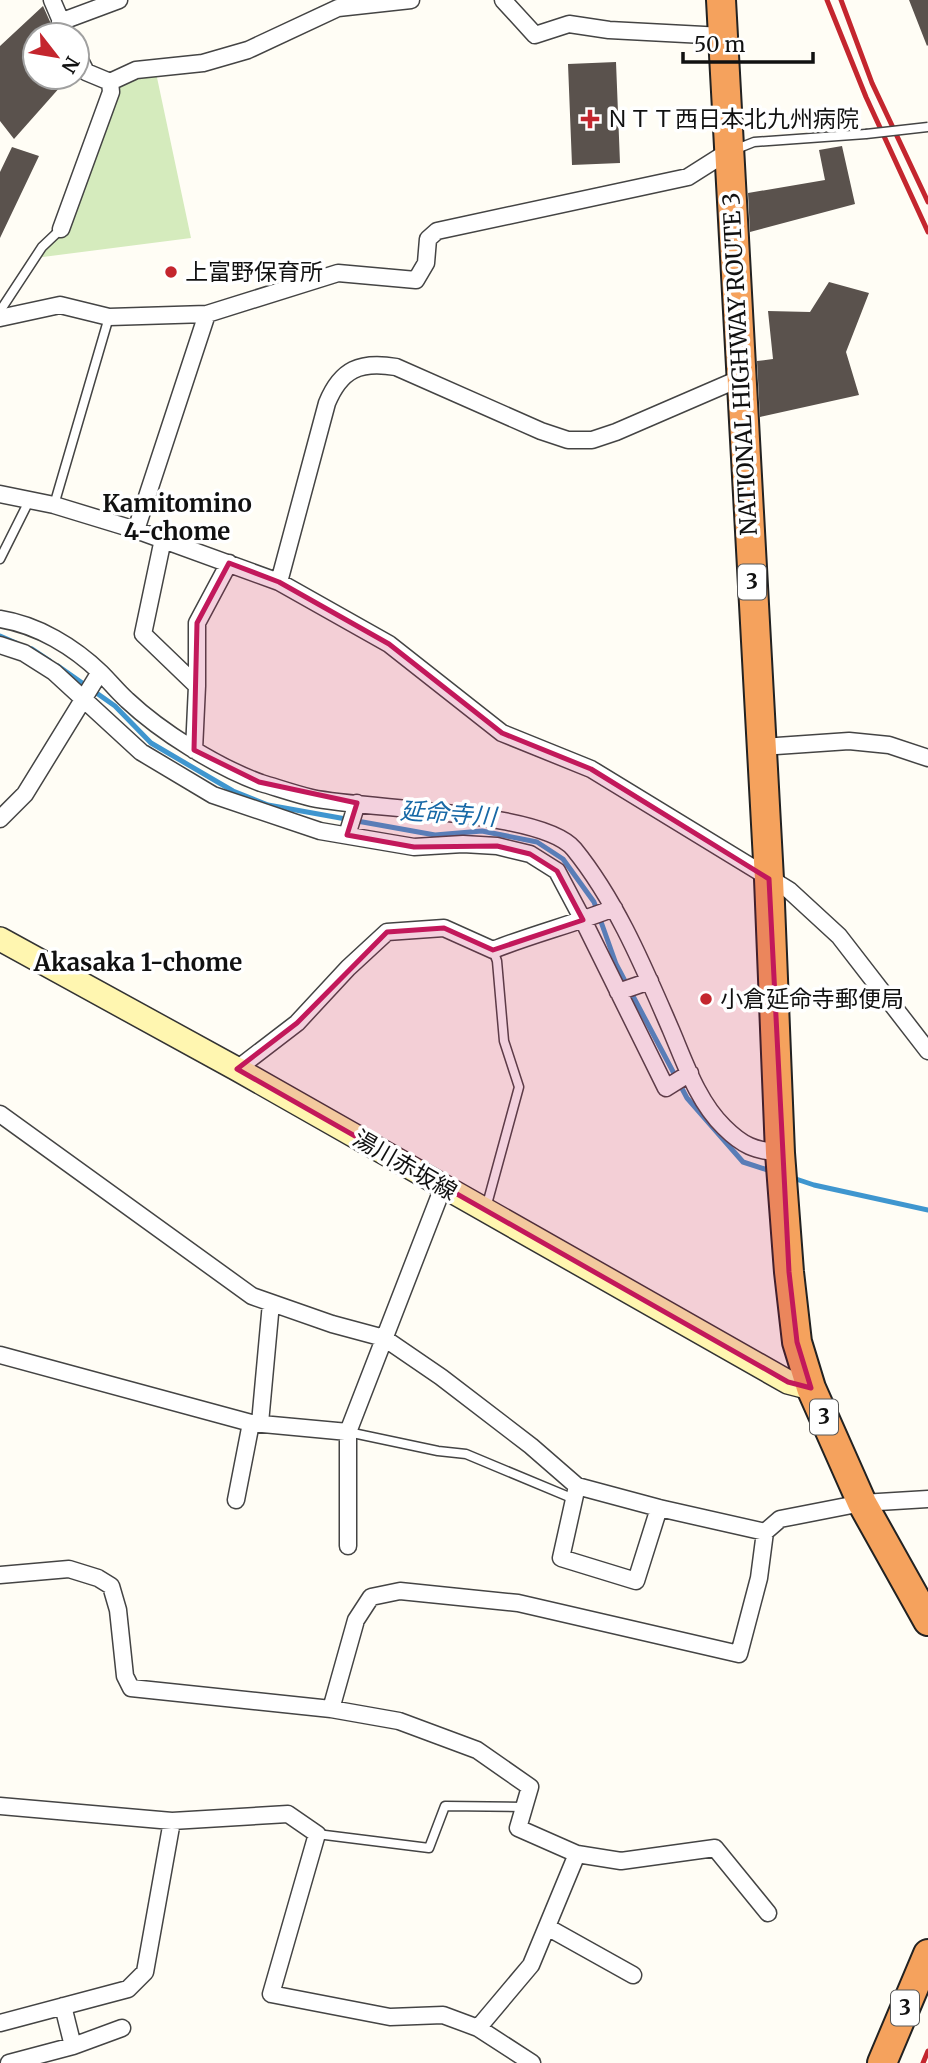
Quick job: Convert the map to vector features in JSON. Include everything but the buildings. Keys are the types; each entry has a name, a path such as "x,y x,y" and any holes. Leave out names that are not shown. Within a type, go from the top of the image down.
{"highway":[{"name":"NATIONAL HIGHWAY ROUTE 3","path":"721,0 769,879 781,1170 797,1342 811,1388 862,1503 928,1621"},
{"name":"3","path":"882,2063 928,1954"}],"main road":[{"name":"湯川赤坂線","path":"0,939 237,1069 788,1382 811,1388"}],"street":[{"path":"52,0 61,21"},
{"path":"78,21 118,0"},
{"path":"91,74 110,82 136,70 204,63 248,50 337,4 411,0"},
{"path":"503,0 535,35 569,24 609,30 723,36"},
{"path":"61,229 110,93 110,82"},
{"path":"0,318 60,305 110,317 207,314 338,273 416,280 426,263 428,239 437,231 688,177 729,151"},
{"path":"136,530 207,314"},
{"path":"279,582 327,403 334,387 346,373 361,366 376,363 396,367 541,431 568,439 592,440 741,378"},
{"path":"0,494 54,505 136,530 279,582 389,643 502,733 591,769 789,890 839,936 928,1051"},
{"path":"163,539 143,635 197,686"},
{"path":"194,750 197,623 229,563"},
{"path":"0,620 18,622 67,646 100,672 127,701 194,750 259,782 313,798 509,821 561,837 573,848 614,908 650,981 698,1091 723,1127 781,1170"},
{"path":"0,645 24,653 44,666 86,699 141,752 213,795 320,831 414,847 463,844 498,846 530,854 557,872 666,1088 690,1073"},
{"path":"0,819 25,794 86,699 100,672"},
{"path":"761,747 849,741 889,745 928,758"},
{"path":"347,835 357,803"},
{"path":"237,1069 297,1023 348,968 387,932 444,928 493,950 614,908"},
{"path":"618,992 650,981"},
{"path":"0,1114 252,1296 332,1324 384,1338 441,1377 531,1446 575,1492 765,1532"},
{"path":"348,1546 348,1432 443,1187"},
{"path":"236,1500 255,1423 271,1303"},
{"path":"0,1355 255,1423 348,1432"},
{"path":"575,1492 561,1558 636,1581 659,1508"},
{"path":"331,1709 356,1620 371,1597 400,1591 519,1603 739,1654 759,1578 765,1532 780,1519 862,1503 928,1499"},
{"path":"0,1575 69,1569 98,1578 111,1586 118,1610 125,1676 131,1688 331,1709 399,1721 477,1750 530,1787 518,1828 577,1854 621,1861 715,1848 768,1913"},
{"path":"0,1806 172,1821 288,1814 317,1834 271,1994 390,2017 443,2015 478,2028 532,2063"},
{"path":"0,2024 128,1989 145,1972 172,1821"},
{"path":"478,2028 531,1965 577,1854"},
{"path":"547,1927 633,1975"},
{"path":"63,2006 73,2046"},
{"path":"9,2063 73,2046 122,2028"}],"lane":[{"path":"729,151 754,142 928,127"},
{"path":"0,311 42,247 61,229"},
{"path":"54,505 110,317"},
{"path":"0,559 30,499"},
{"path":"485,1211 519,1087 504,1041 498,961 493,950"},
{"path":"348,1432 438,1451 466,1454 575,1492"},
{"path":"317,1834 429,1848 445,1806 524,1807"}],"highlighted area":[{"path":"229,563 279,582 389,644 502,733 591,769 769,879 789,1272 797,1342 811,1388 788,1382 237,1069 297,1023 387,932 444,928 493,950 583,920 557,871 530,854 497,846 414,847 347,835 357,803 259,782 194,750 197,623"}],"green space":[{"path":"155,68 191,238 35,258 61,229 110,82"}],"waterway":[{"name":"延命寺川","path":"0,636 16,643"},
{"name":"延命寺川","path":"32,649 50,661"},
{"name":"延命寺川","path":"58,666 115,706 151,743 233,791 268,805 435,835 482,831 537,842 563,859 594,902 616,964 687,1098 743,1162 774,1172"},
{"name":"延命寺川","path":"790,1177 814,1185 928,1210"}],"railway":[{"path":"827,0 866,97 928,232"},
{"path":"841,0 872,83 928,202"},
{"path":"923,2063 928,2051"}],"place":[{"name":"ＮＴＴ西日本北九州病院","path":"590,119"},
{"name":"上富野保育所","path":"171,272"},
{"name":"小倉延命寺郵便局","path":"706,999"}],"district":[{"name":"Kamitomino 4-chome","path":"177,518"},
{"name":"Akasaka 1-chome","path":"138,963"}]}
